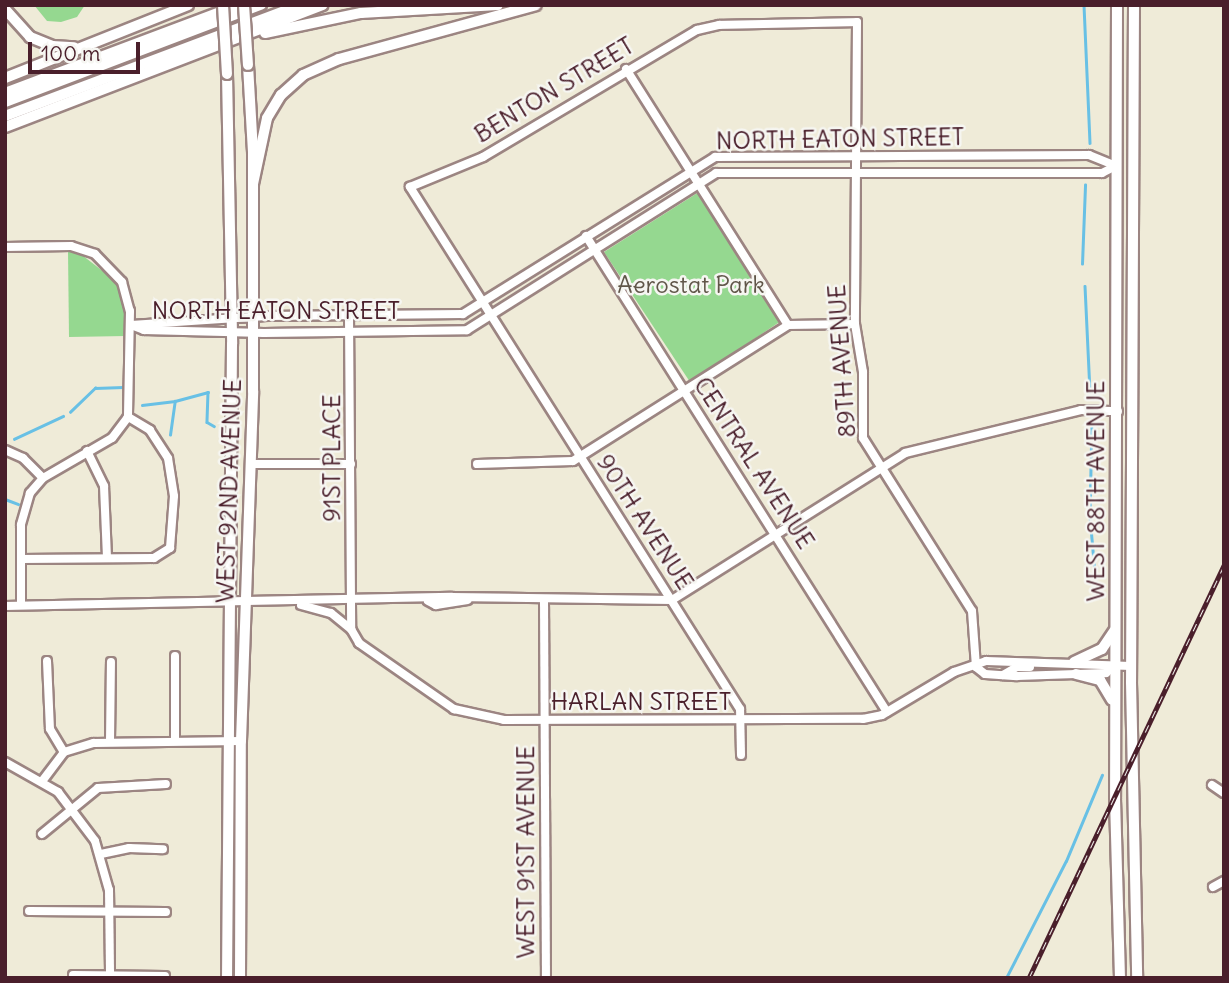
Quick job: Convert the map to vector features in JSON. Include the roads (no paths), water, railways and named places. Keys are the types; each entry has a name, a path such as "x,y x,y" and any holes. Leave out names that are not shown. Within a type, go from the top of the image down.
{"highway":[{"path":"5,78 188,5"},
{"path":"5,93 239,5"},
{"path":"5,102 261,5"},
{"path":"5,116 300,5"},
{"path":"5,127 322,5"},
{"path":"192,55 345,15 498,5"},
{"path":"253,184 267,118 281,95 303,75 330,61 536,5"},
{"path":"5,9 14,24 38,42 58,47 84,45"}],"main road":[{"name":"WEST 92ND AVENUE","path":"223,5 227,74 230,325 227,978"},
{"name":"WEST 92ND AVENUE","path":"240,978 241,741 253,331 253,184 244,5"},
{"name":"WEST 88TH AVENUE","path":"1117,5 1118,411 1114,706 1120,978"},
{"name":"WEST 88TH AVENUE","path":"1134,5 1130,666 1136,978"},
{"path":"1074,662 1102,649 1116,628"},
{"path":"1076,674 1100,680 1114,706"}],"street":[{"name":"BENTON STREET","path":"482,305 410,187 483,157 682,37 719,25 857,22"},
{"name":"89TH AVENUE","path":"857,22 855,324 863,372 863,438 972,611 976,667"},
{"path":"626,69 788,325"},
{"name":"NORTH EATON STREET","path":"131,325 144,330 230,325 253,319 463,314 482,305 691,170 720,157 1090,155 1116,166"},
{"name":"NORTH EATON STREET","path":"230,325 253,331 348,334 461,331 492,318 720,172 1102,173 1116,166"},
{"name":"CENTRAL AVENUE","path":"586,236 887,712"},
{"path":"5,247 71,246 94,254 122,282 131,325 128,417 118,433 43,478 23,510 21,606"},
{"name":"90TH AVENUE","path":"482,305 740,709 741,755"},
{"name":"91ST PLACE","path":"349,316 351,601"},
{"path":"477,464 564,463 580,457 788,325 855,324"},
{"path":"5,606 229,601 428,601 436,605 468,600 672,600 905,453 1082,410 1118,411"},
{"path":"21,559 154,558 170,548 174,496 169,458 150,430 128,417"},
{"path":"5,450 23,458 43,478"},
{"path":"87,452 104,486 107,558"},
{"path":"251,464 351,464"},
{"name":"WEST 91ST AVENUE","path":"544,600 546,978"},
{"name":"HARLAN STREET","path":"289,601 331,612 351,629 359,643 454,709 504,720 863,719 887,712 954,673 976,667 986,661 1130,666"},
{"path":"351,601 351,629"},
{"path":"174,741 175,656"},
{"path":"47,661 50,729 64,752"},
{"path":"110,662 110,741"},
{"path":"1003,675 1017,667 1060,662"},
{"name":"HARLAN STREET","path":"976,667 985,674 1003,675 1106,673 1114,666"},
{"path":"43,780 64,752 110,741 241,741"},
{"path":"5,762 43,780 72,805 101,854 109,912 110,976"},
{"path":"41,834 72,805 108,784 166,785"},
{"path":"1212,785 1224,793"},
{"path":"101,854 130,848 163,849"},
{"path":"1213,887 1224,881"},
{"path":"29,911 166,912"},
{"path":"73,975 165,976"}],"waterway":[{"path":"1084,5 1090,143"},
{"path":"1082,264 1085,185"},
{"path":"1085,286 1090,392"},
{"path":"70,412 95,388 123,387"},
{"path":"170,435 175,401 208,392 207,422 214,426"},
{"path":"142,405 173,401"},
{"path":"14,439 63,416"},
{"path":"1092,421 1090,516 1096,584"},
{"path":"5,499 18,504"},
{"path":"1006,978 1066,861 1102,775"}],"railway":[{"path":"1029,978 1224,565"}],"park label":[{"name":"Aerostat Park","path":"691,285"}]}
